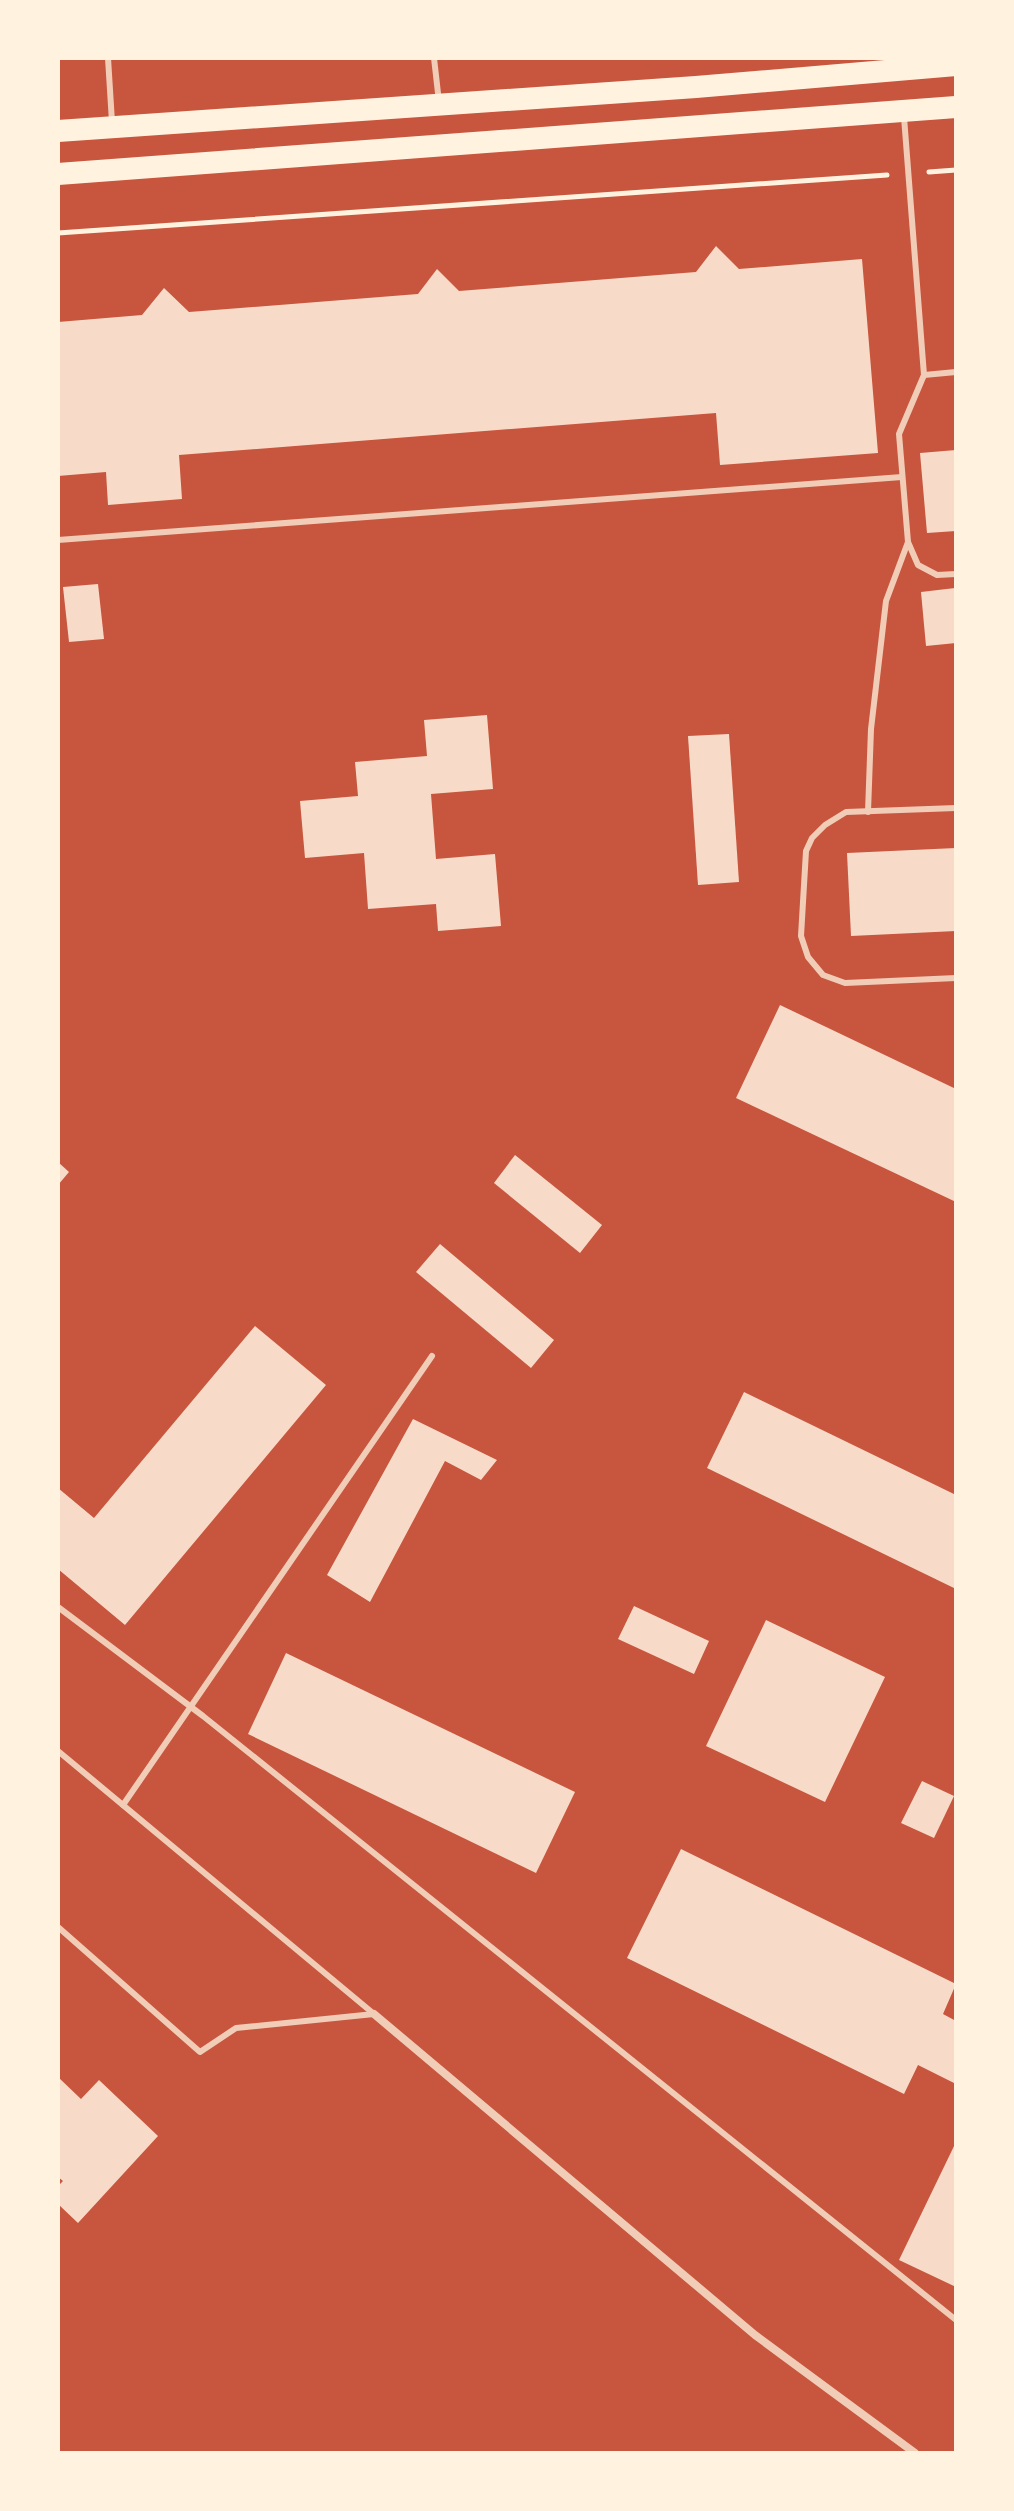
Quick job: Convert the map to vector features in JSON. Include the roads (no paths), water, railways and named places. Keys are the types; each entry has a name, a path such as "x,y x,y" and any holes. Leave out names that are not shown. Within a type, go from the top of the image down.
{"highway":[{"path":"58,131 696,87 956,65"},
{"path":"58,174 956,107"}],"street":[{"path":"374,2014 755,2335 915,2453"}],"lane":[{"path":"108,58 112,127"},
{"path":"434,58 439,105"},
{"path":"903,110 924,375 899,434 908,542 918,565 937,575 956,574"},
{"path":"924,375 956,372"},
{"path":"58,540 902,477"},
{"path":"868,812 871,729 886,601 908,542"},
{"path":"956,808 846,812 825,825 812,838 806,851 801,936 808,957 823,975 845,983 956,978"},
{"path":"123,1805 432,1356"},
{"path":"58,1607 191,1707 956,2320"},
{"path":"58,1751 374,2014"},
{"path":"58,1927 200,2052 236,2028 374,2014"}]}
